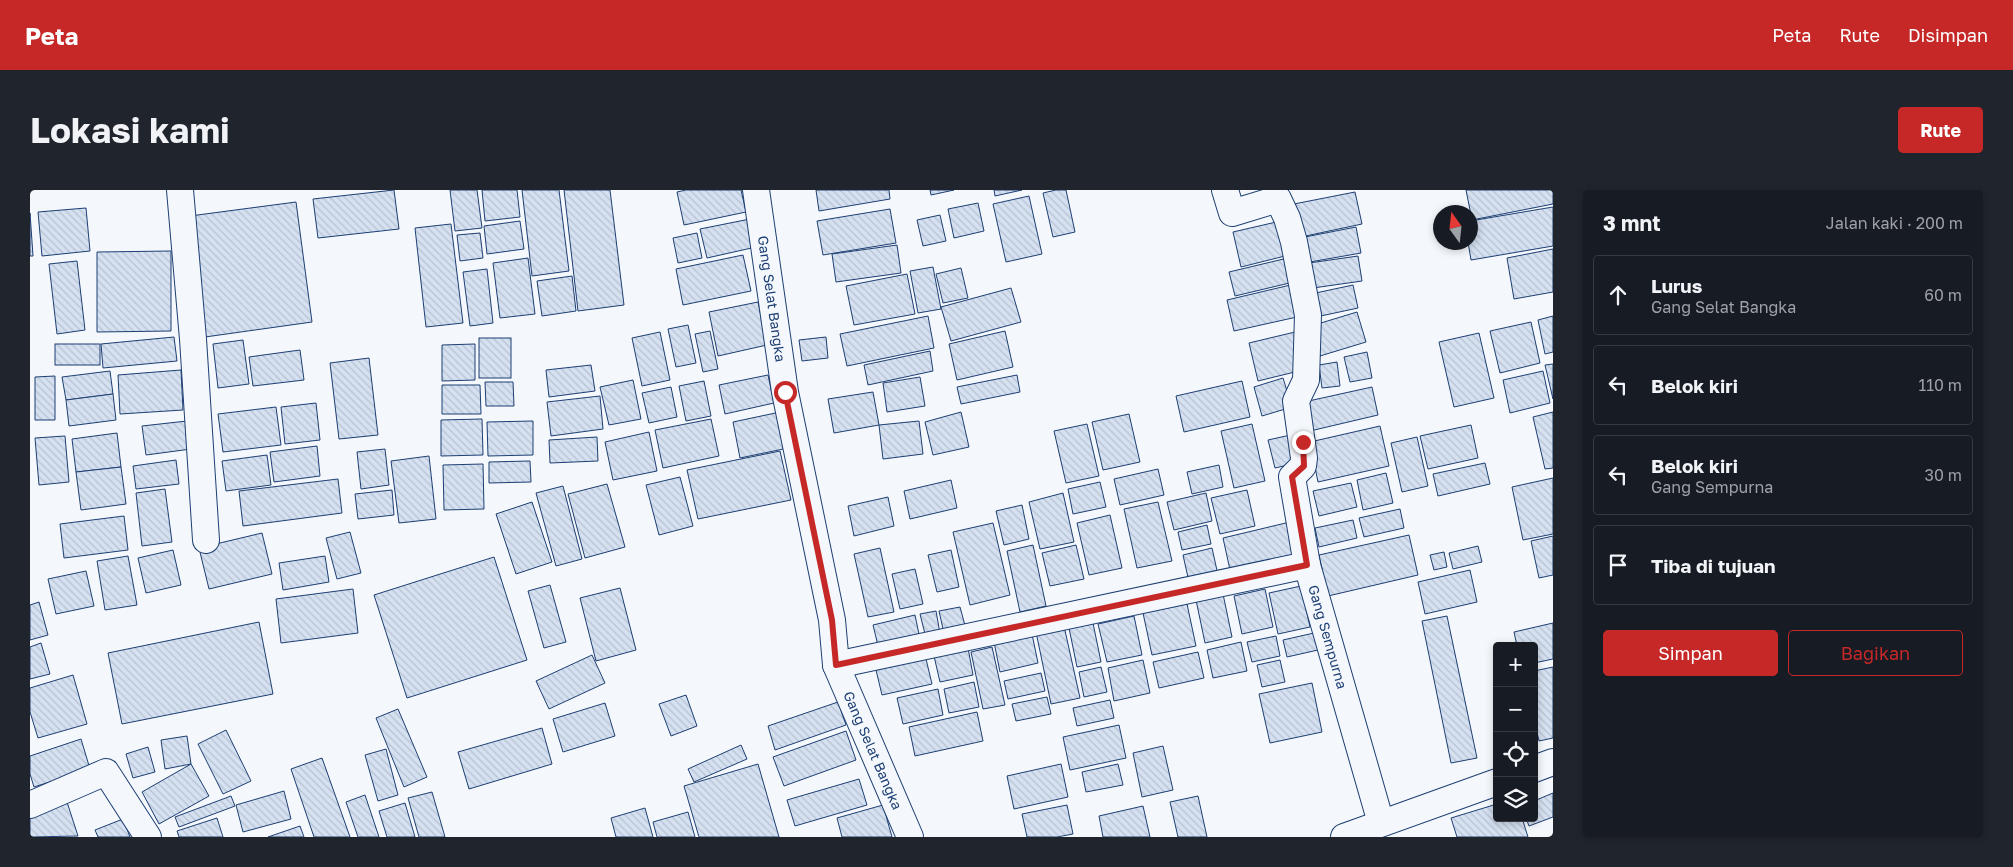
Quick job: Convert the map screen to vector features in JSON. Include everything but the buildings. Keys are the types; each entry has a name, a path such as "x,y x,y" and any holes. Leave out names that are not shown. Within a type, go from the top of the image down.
{"street":[{"path":"180,190 194,339 206,540"},
{"name":"Gang Selat Bangka","path":"756,190 785,392 832,620 836,665 910,837"},
{"name":"Gang Sempurna","path":"1225,190 1232,213 1278,198 1287,218 1300,268 1308,315 1306,380 1296,401 1304,466 1292,477 1307,565 1381,823"},
{"path":"836,665 1307,565"},
{"path":"1538,768 1553,762"},
{"path":"30,805 106,772 148,837"},
{"path":"1344,837 1493,783"}],"route":[{"path":"785,392 832,620 836,665 1307,565 1292,477 1294,473 1304,466 1303,442"}]}
